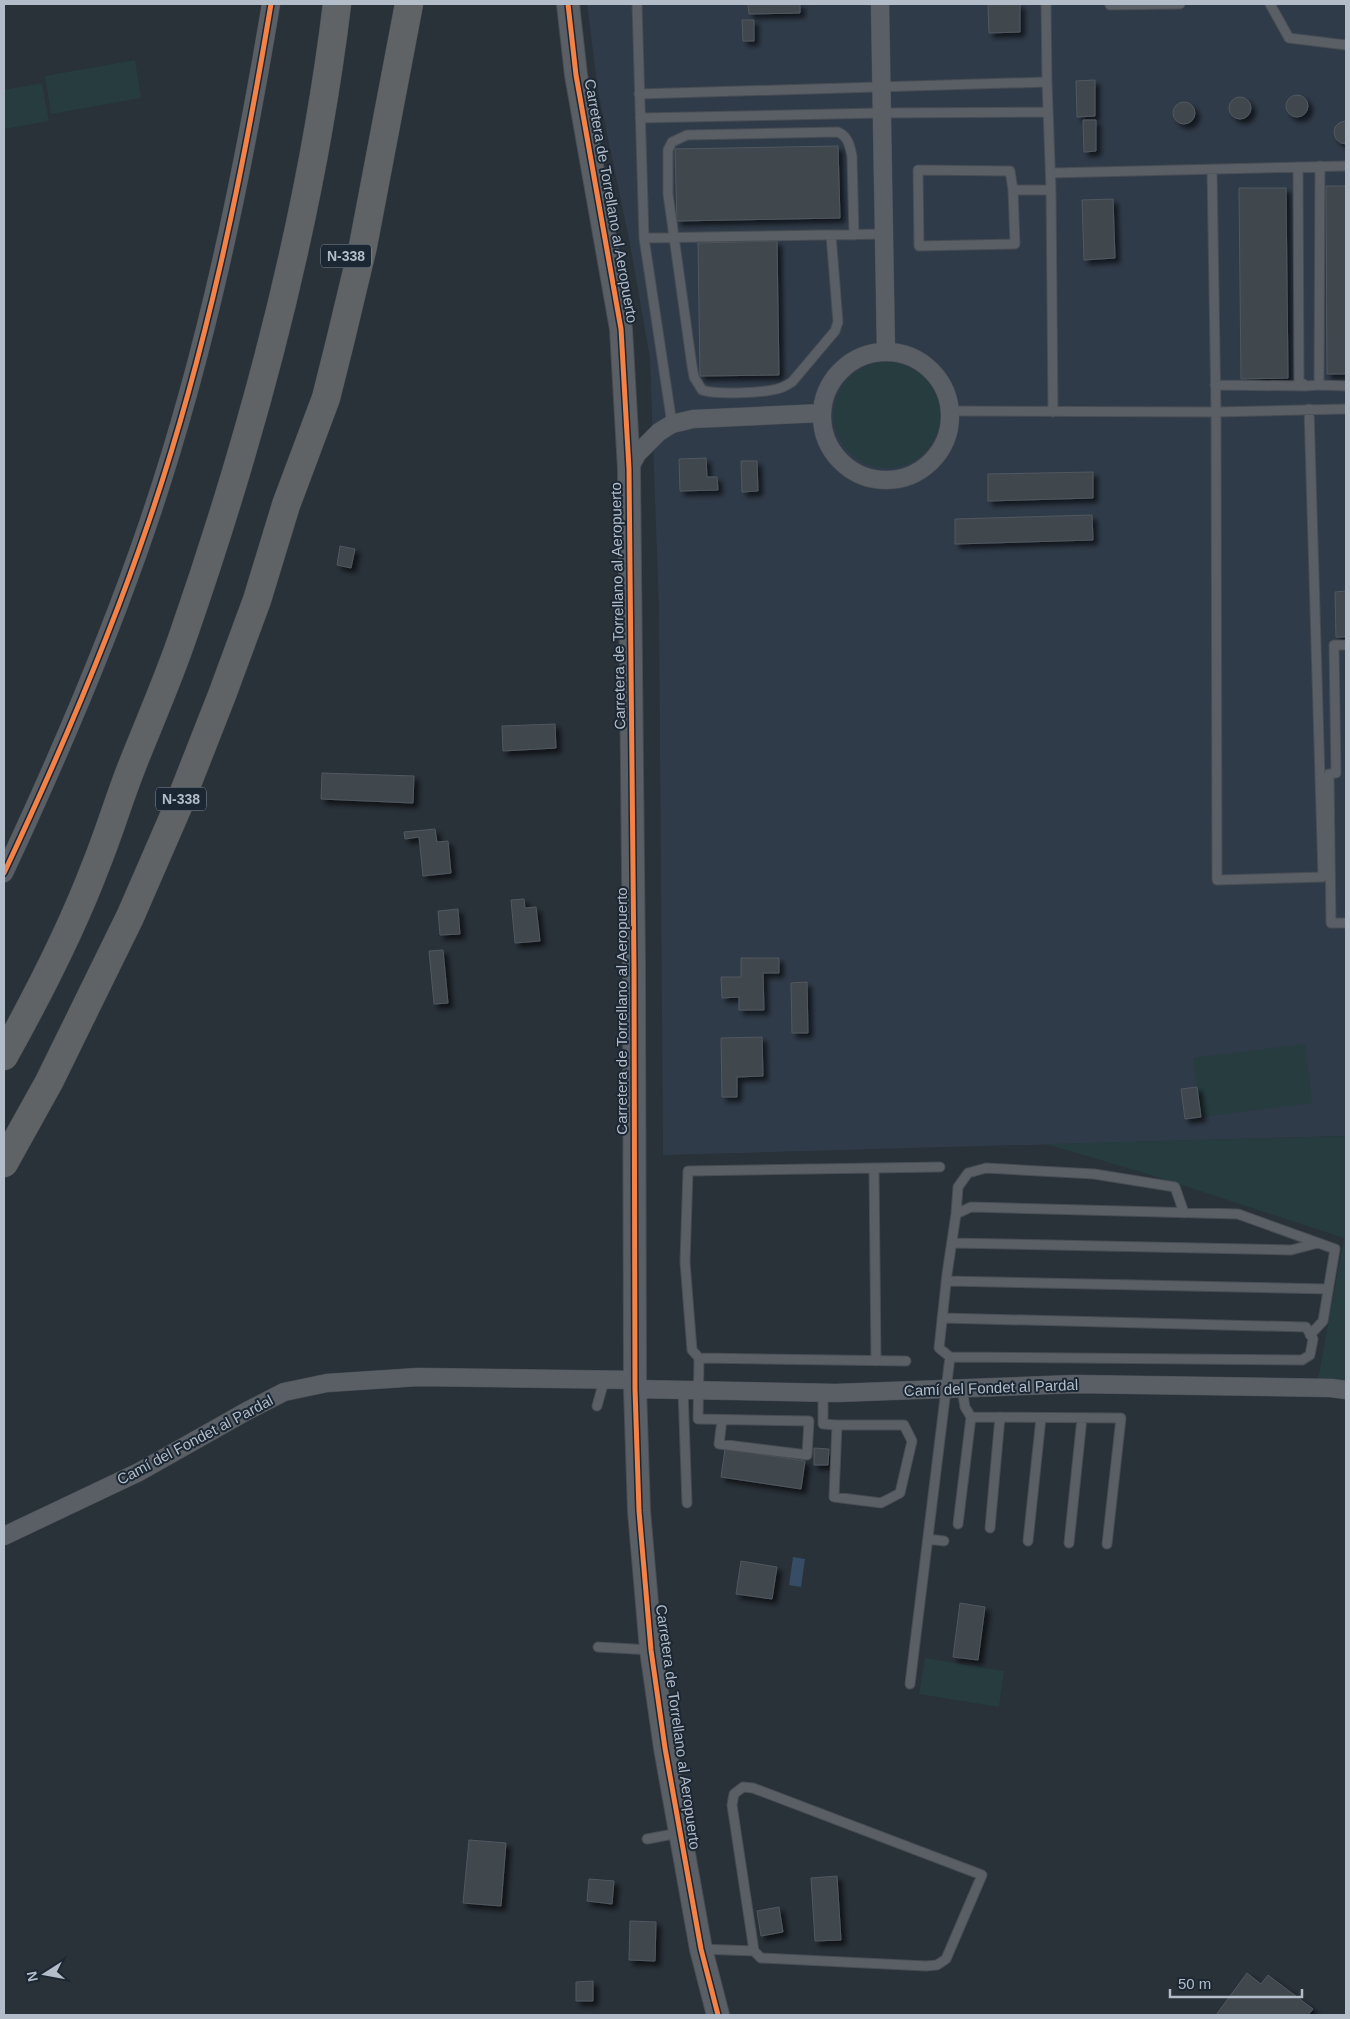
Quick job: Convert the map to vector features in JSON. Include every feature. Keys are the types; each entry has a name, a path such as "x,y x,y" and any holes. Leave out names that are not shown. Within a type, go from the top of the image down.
{"highway":[{"path":"4,1056 21,1026 76,913 97,864 117,806 182,638 238,467 286,285 306,193 337,4"},
{"name":"N-338","path":"4,1163 49,1082 130,917 180,802 222,695 256,600 286,505 345,258 376,98 389,4"},
{"path":"286,505 326,398 340,342 363,246 409,4"},
{"path":"4,1016 39,954 86,849 117,806"}],"street":[{"path":"4,873 54,767 93,673 124,594 150,519 203,335 232,211 256,95 271,4"},
{"name":"Carretera de Torrellano al Aeropuerto","path":"568,4 576,74 621,329 630,469 635,1385 639,1511 651,1650 680,1833 701,1949 718,2015"},
{"path":"880,4 886,352"},
{"path":"886,352 904,354 922,363 936,376 945,392 950,411 948,432 935,456 925,466 907,476 887,480 866,477 848,468 833,453 824,434 822,413 826,394 835,377 849,363 866,354 886,352"},
{"path":"630,469 643,449 659,432 672,424 694,419 822,413"},
{"name":"Camí del Fondet al Pardal","path":"4,1536 139,1472 246,1411 284,1392 327,1383 418,1377 604,1381 690,1390 823,1393 1076,1384 1332,1388 1346,1390"}],"lane":[{"path":"637,4 644,238 672,424"},
{"path":"1046,4 1047,82 1052,190 1053,412"},
{"path":"1110,4 1110,6 1180,4"},
{"path":"1270,4 1289,38 1346,45"},
{"path":"639,94 1047,82"},
{"path":"640,118 881,112 1048,112"},
{"path":"831,235 838,322 835,331 792,382 784,387 776,390 710,392 702,390 692,366 673,236 668,194 668,150 672,142 687,135 838,132 843,134 852,156 854,235"},
{"path":"1318,385 1320,166"},
{"path":"1051,173 1346,166"},
{"path":"1298,167 1299,381 1306,386"},
{"path":"918,170 1010,172 1014,190 1015,244 919,246 918,170"},
{"path":"1212,170 1216,412 1216,880 1323,878 1309,409"},
{"path":"1014,190 1052,190"},
{"path":"644,238 673,236 883,234"},
{"path":"1215,385 1346,386"},
{"path":"950,411 1216,412 1346,409"},
{"path":"1346,645 1334,645 1336,773 1329,774 1331,923 1346,923"},
{"path":"906,1361 699,1358 692,1350 685,1262 688,1171 940,1167"},
{"path":"874,1168 876,1361"},
{"path":"942,1318 1306,1327 1313,1339 1310,1355 1302,1360 950,1357 939,1348 942,1318 946,1281 956,1214 958,1187 968,1173 986,1168 1094,1174 1175,1187 1184,1213"},
{"path":"956,1214 971,1207 1238,1214 1335,1249 1323,1321 1310,1335"},
{"path":"952,1243 1291,1250 1318,1243"},
{"path":"946,1281 1328,1289"},
{"path":"910,1684 928,1539 954,1389 950,1357"},
{"path":"687,1503 690,1390 699,1358"},
{"path":"598,1406 604,1381"},
{"path":"954,1389 971,1417 958,1524"},
{"path":"690,1390 698,1419 809,1421 807,1455 719,1444 722,1420"},
{"path":"823,1393 823,1424 904,1425 912,1441 900,1493 881,1503 834,1497 837,1425"},
{"path":"971,1417 1121,1418 1107,1544"},
{"path":"990,1528 1000,1418"},
{"path":"1028,1541 1041,1418"},
{"path":"1069,1543 1082,1418"},
{"path":"928,1539 944,1541"},
{"path":"598,1647 651,1650"},
{"path":"701,1949 754,1951 760,1958 937,1965 946,1959 982,1875 753,1788 743,1786 734,1794 732,1805 754,1951"},
{"path":"647,1839 680,1833"}],"shaded area":[{"path":"587,4 1346,4 1346,1136 663,1155 659,610 650,358 630,244 598,91"}],"green space":[{"path":"135,60 141,98 51,114 45,76"},
{"path":"42,83 49,121 4,129 4,90"},
{"path":"887,362 907,366 925,377 936,395 940,415 936,435 925,453 907,464 887,468 867,464 849,453 838,435 834,415 838,395 849,377 867,366"},
{"path":"1305,1044 1312,1103 1201,1117 1193,1058"},
{"path":"1346,1136 1346,1381 1318,1379 1344,1238 1151,1175 1046,1144"},
{"path":"925,1658 1004,1671 999,1707 919,1694"}],"water":[{"path":"793,1557 805,1559 801,1587 789,1585"}],"building":[{"path":"748,4 800,4 800,13 749,14"},
{"path":"988,4 1020,4 1020,32 989,33"},
{"path":"742,20 754,20 754,41 743,41"},
{"path":"1095,80 1095,116 1077,117 1076,81"},
{"path":"1293,95 1301,95 1308,102 1308,110 1301,117 1293,117 1286,110 1286,102"},
{"path":"1236,97 1244,97 1251,104 1251,112 1244,119 1236,119 1229,112 1229,104"},
{"path":"1180,102 1188,102 1195,109 1195,117 1188,124 1180,124 1173,117 1173,109"},
{"path":"1083,120 1096,120 1096,151 1084,152"},
{"path":"1346,121 1346,144 1336,139 1334,133 1335,127 1339,123"},
{"path":"838,146 840,218 677,221 675,149"},
{"path":"1326,186 1346,186 1346,374 1327,374"},
{"path":"1239,188 1286,188 1288,378 1241,379"},
{"path":"1113,199 1115,258 1084,260 1082,200"},
{"path":"777,241 779,375 700,376 698,243"},
{"path":"706,458 707,477 717,477 718,490 680,491 679,459"},
{"path":"741,461 757,461 758,491 742,492"},
{"path":"1093,472 1093,498 988,501 988,474"},
{"path":"1092,515 1093,540 955,544 955,519"},
{"path":"340,546 355,549 351,568 337,565"},
{"path":"1346,591 1346,637 1336,637 1335,592"},
{"path":"555,724 556,748 503,751 502,726"},
{"path":"322,773 414,776 413,803 321,799"},
{"path":"435,829 437,842 448,841 451,873 423,876 419,837 405,839 404,832"},
{"path":"524,899 525,908 536,907 540,941 515,943 511,900"},
{"path":"458,909 460,934 440,935 438,911"},
{"path":"443,950 448,1003 434,1004 429,951"},
{"path":"741,958 779,958 779,973 763,973 764,1010 739,1010 739,997 722,998 721,977 741,977"},
{"path":"807,982 808,1033 792,1033 791,983"},
{"path":"762,1037 763,1076 737,1077 737,1097 722,1097 721,1038"},
{"path":"1197,1087 1201,1117 1185,1119 1181,1089"},
{"path":"814,1448 829,1449 828,1465 814,1465"},
{"path":"725,1449 805,1461 801,1489 721,1477"},
{"path":"741,1561 777,1567 772,1599 736,1594"},
{"path":"960,1603 985,1607 978,1660 953,1657"},
{"path":"469,1840 506,1843 501,1906 463,1903"},
{"path":"837,1876 841,1940 815,1941 811,1878"},
{"path":"589,1879 614,1881 612,1904 587,1901"},
{"path":"779,1907 783,1932 761,1936 757,1911"},
{"path":"630,1921 656,1922 655,1961 629,1960"},
{"path":"1247,1973 1261,1984 1268,1975 1313,2009 1308,2015 1216,2015"},
{"path":"593,1981 593,2001 576,2001 576,1982"}],"cycle path":[{"path":"4,873 63,743 117,611 169,458 205,329 235,200 271,4"},
{"path":"568,4 576,75 621,329 629,469 634,968 635,1389 639,1511 651,1650 665,1748 701,1949 718,2015"}]}
